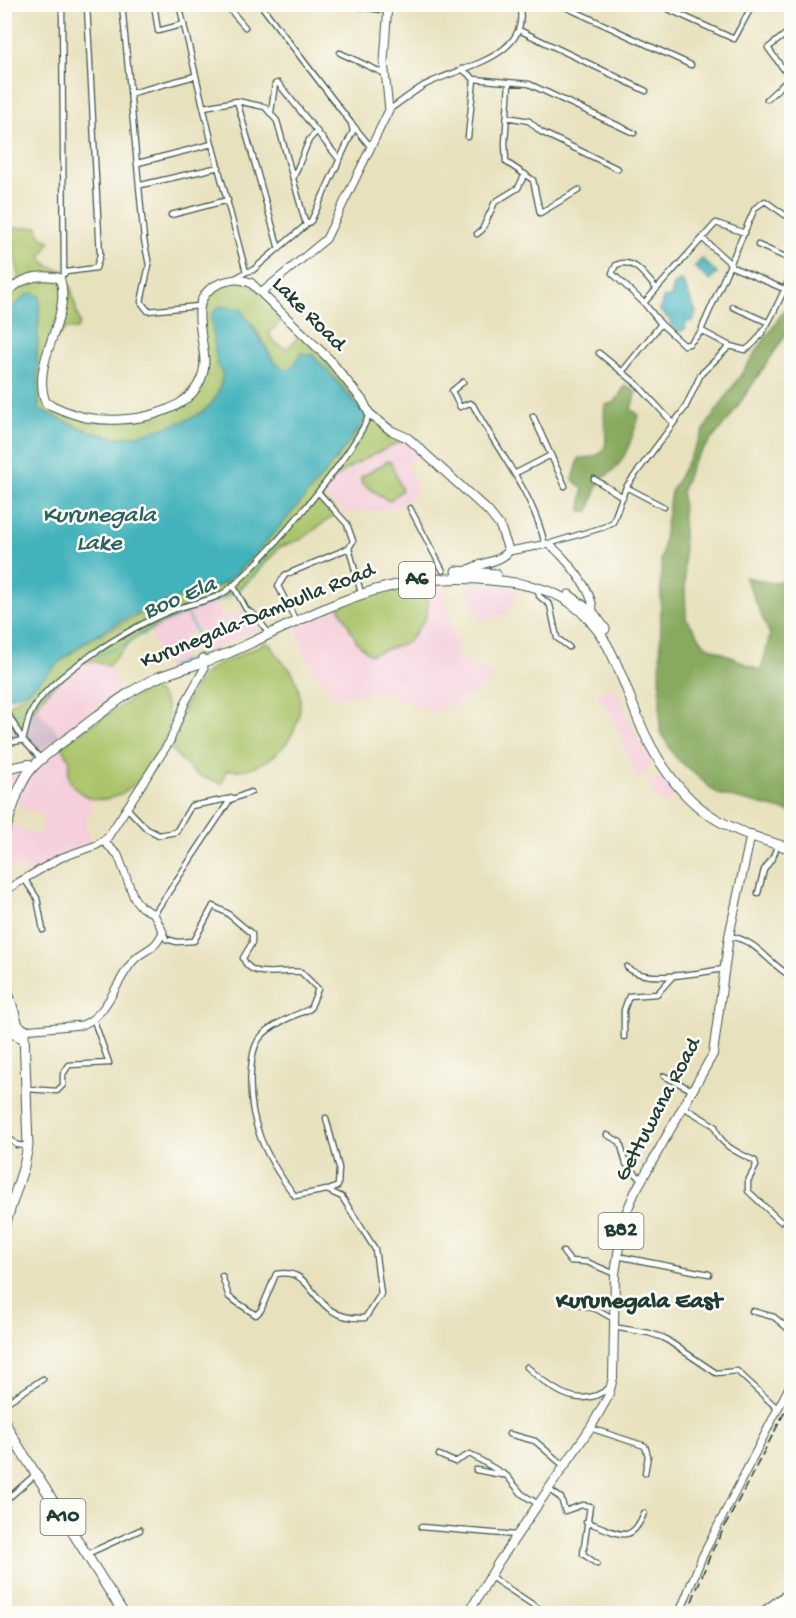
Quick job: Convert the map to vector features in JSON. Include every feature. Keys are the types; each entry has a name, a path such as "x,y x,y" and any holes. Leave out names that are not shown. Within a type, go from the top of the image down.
{"highway":[{"name":"Kurunegala-Dambulla Road","path":"4,823 19,782 30,764 134,690 159,677 204,661 359,591 403,576 443,571 501,580 538,589 561,597 592,617"},
{"name":"Kurunegala-Dambulla Road","path":"359,591 404,581 467,574 513,577 551,587 574,598 592,617 605,640 640,725 661,763 702,809 726,825 792,847"},
{"name":"Kurunegala-Dambulla Road","path":"4,833 25,778 40,758"},
{"name":"Kurunegala-Dambulla Road","path":"751,832 778,844 792,847"},
{"path":"4,1019 16,1033 25,1063 28,1146 4,1228"},
{"path":"4,1024 16,1033"},
{"name":"A10","path":"4,1420 124,1614"},
{"path":"761,1614 792,1591"},
{"path":"775,1614 792,1601"}],"main road":[{"path":"4,296 18,283 42,274 63,275 63,306 40,383 46,403 88,418 122,420 147,417 178,404 197,390 203,374 205,359 199,330 199,306"},
{"name":"Lake Road","path":"199,306 213,286 236,278 251,283 329,359 363,401 369,412 390,430 408,438 488,511 500,526 509,551"},
{"path":"467,574 478,564 503,557 509,551"},
{"path":"4,769 30,764"},
{"name":"Gettuwana Road","path":"468,1614 490,1576 590,1428 612,1386 615,1274 623,1221 642,1180 694,1091 715,1049 729,936 751,832"},
{"path":"4,977 16,1033"}],"street":[{"path":"62,4 63,275 96,267 100,255 87,6"},
{"path":"122,4 141,185 144,240 149,265 141,302 143,308 148,311 199,306"},
{"path":"154,4 158,31 184,24"},
{"path":"180,4 195,76 246,272"},
{"path":"225,4 246,27"},
{"path":"260,4 370,146"},
{"path":"262,292 326,239 389,110 424,86 495,56 512,42 519,30 519,4"},
{"path":"559,4 691,65"},
{"path":"657,4 734,39 753,4"},
{"path":"354,6 388,8 385,74 389,110"},
{"path":"767,99 791,77 768,48 792,29"},
{"path":"519,30 646,91"},
{"path":"340,53 385,74"},
{"path":"462,69 474,79 530,84 634,134"},
{"path":"132,93 195,76"},
{"path":"468,137 474,79"},
{"path":"271,112 275,84 278,83 339,159"},
{"path":"509,83 506,162 533,180 540,213 579,190"},
{"path":"204,107 237,101 258,104 271,112 277,121 306,225"},
{"path":"237,101 279,249"},
{"path":"507,117 529,121 541,132 618,169"},
{"path":"236,278 253,270 311,221 353,131 349,120"},
{"path":"293,179 309,140 317,131"},
{"path":"138,163 212,144"},
{"path":"141,185 219,167"},
{"path":"477,234 482,230 495,202 518,188 525,174"},
{"path":"171,215 228,200"},
{"path":"656,288 631,262 625,261 616,265 612,273 644,303 661,324 684,345 689,344 702,331 746,233 754,208 761,201 768,202 785,215 792,216"},
{"path":"644,303 716,224 746,233"},
{"path":"703,239 731,265 784,289"},
{"path":"758,245 792,260"},
{"path":"702,331 730,346 745,350 750,348 767,322 792,274"},
{"path":"733,307 767,322"},
{"path":"622,372 661,324"},
{"path":"509,551 547,544 604,527 613,522 626,487 672,422 685,408 701,374 730,346"},
{"path":"599,352 672,422"},
{"path":"463,382 452,389 460,407 470,403 495,447 516,473 547,544 561,551 593,600 592,617"},
{"path":"23,740 30,714 39,701 80,663 132,629 173,610 236,589 347,454 367,421 369,412"},
{"path":"533,416 565,486"},
{"path":"516,473 551,455"},
{"path":"594,479 623,497"},
{"path":"626,487 664,507"},
{"path":"295,620 278,586 285,575 349,548 353,541 347,524 318,492"},
{"path":"410,508 443,571"},
{"path":"349,548 356,569 359,591"},
{"path":"236,589 246,609 268,632"},
{"path":"538,589 539,596 550,605 557,638 569,647"},
{"path":"4,891 60,858 103,842 170,741 204,661"},
{"path":"4,707 23,740 40,758"},
{"path":"4,739 14,742 23,740"},
{"path":"126,807 147,828 159,835 176,832 191,806 251,792"},
{"path":"154,914 233,798"},
{"path":"103,842 118,855 134,898 141,907 154,914 166,939 177,942 194,941 213,906 252,934 252,943 243,958 246,966 256,972 301,972 318,988 310,1009 260,1037 255,1047 252,1063 249,1102 271,1164 295,1196 328,1191 338,1186 339,1168 326,1118"},
{"path":"758,894 764,870 778,844"},
{"path":"25,880 37,898 43,930"},
{"path":"792,910 789,920 792,922"},
{"path":"16,1033 82,1025 93,1018 133,961 154,948 163,932"},
{"path":"729,936 748,940 767,960 792,977"},
{"path":"627,967 648,976 724,969"},
{"path":"624,1037 624,1010 629,996 657,994 674,975"},
{"path":"27,1089 57,1091 63,1085 64,1069 69,1065 109,1063 93,1018"},
{"path":"664,1076 694,1091"},
{"path":"685,1107 715,1126 717,1134 728,1146 755,1161 756,1166 748,1181 748,1191 780,1221"},
{"path":"4,1134 17,1145 28,1146"},
{"path":"607,1135 620,1142 626,1164 642,1180"},
{"path":"222,1276 229,1297 256,1315 261,1310 276,1274 288,1272 303,1278 320,1302 333,1313 348,1319 365,1318 381,1294 375,1249 342,1197 328,1191"},
{"path":"563,1252 570,1260 587,1262 615,1274"},
{"path":"617,1256 709,1275"},
{"path":"569,1302 598,1310 613,1323 664,1338 716,1373 737,1371 778,1409"},
{"path":"752,1311 774,1317 792,1332"},
{"path":"526,1367 553,1390 566,1396 592,1397 612,1386"},
{"path":"4,1404 44,1379"},
{"path":"679,1614 702,1557 792,1381"},
{"path":"590,1428 645,1446 648,1456 645,1473"},
{"path":"509,1434 539,1443 564,1466"},
{"path":"439,1455 454,1462 470,1454 504,1475 522,1494 538,1504"},
{"path":"476,1470 504,1475"},
{"path":"4,1502 36,1473"},
{"path":"548,1489 561,1498 566,1511 582,1505 590,1506 583,1554 597,1564"},
{"path":"586,1522 619,1533 631,1533 638,1529 644,1513"},
{"path":"421,1527 518,1535"},
{"path":"87,1554 140,1530"},
{"path":"490,1576 547,1614"}],"shaded area":[{"path":"408,438 425,452 406,464 412,478 419,485 404,507 372,511 366,509 349,515 321,496 327,486 347,469"},
{"path":"440,581 460,658 484,671 498,674 466,699 432,713 381,690 334,698 306,658 296,627 357,598"},
{"path":"466,583 502,585 519,589 508,613 480,621"},
{"path":"215,602 223,619 246,609 256,616 262,627 199,657 195,649 208,643 201,628 184,635 191,651 181,655 184,663 166,668 149,630"},
{"path":"92,661 108,666 120,690 61,736 35,706 51,688 80,663"},
{"path":"615,686 633,729 653,760 642,779 638,781 612,716 597,694"},
{"path":"35,706 61,736 38,751 23,740 14,742 5,739 5,722"},
{"path":"61,745 70,761 67,774 81,793 94,799 85,827 90,831 88,846 28,873 20,865 5,873 4,855 14,855 5,852 5,837 9,824 30,833 42,834 42,814 16,806 27,777"},
{"path":"20,768 10,795 5,793 5,772"},
{"path":"665,776 680,794 663,805 647,784"}],"green space":[{"path":"38,227 41,237 50,241 41,258 49,266 66,272 60,278 62,283 70,285 80,324 77,329 65,329 59,336 51,338 41,383 46,403 67,412 122,420 178,404 203,373 199,306 213,286 236,278 251,283 284,317 269,334 275,343 287,349 303,332 369,413 408,438 358,462 334,479 321,499 334,509 334,515 302,539 280,547 255,575 236,590 136,636 108,666 92,661 80,663 51,688 30,714 23,740 12,719 5,722 5,707 25,695 48,671 91,639 162,603 224,583 248,560 367,421 324,364 285,369 275,363 252,323 215,347 217,365 223,374 218,392 208,407 190,418 147,433 112,437 84,429 39,409 37,357 39,316 5,314 5,296 20,281 9,228"},
{"path":"791,300 791,323 783,339 729,419 693,461 682,490 686,618 705,645 761,671 770,635 745,577 772,583 786,580 791,570 791,812 718,794 675,757 660,731 661,560 671,492 707,425"},
{"path":"625,386 636,392 631,409 639,415 633,434 621,461 600,479 589,511 581,511 583,489 573,480 579,458 592,457 604,448 606,441 605,405 615,402"},
{"path":"388,461 391,462 402,490 389,501 361,483 361,477"},
{"path":"422,584 428,604 426,618 408,642 370,655 357,642 339,607 357,598"},
{"path":"267,642 292,672 299,692 300,709 296,726 288,741 276,754 261,764 245,769 226,770 222,784 195,774 169,747 178,738 181,717 192,692 208,671 217,664"},
{"path":"148,688 163,699 168,718 164,740 153,763 136,782 117,796 97,799 77,790 71,783 68,773 70,761 61,745"}],"water":[{"path":"702,259 717,273 710,281 694,267"},
{"path":"682,280 696,312 693,321 686,322 685,329 679,332 671,326 670,320 660,311 663,298 671,297 674,284"},
{"name":"Kurunegala Lake","path":"33,293 40,296 37,357 39,409 84,429 112,437 133,436 176,424 208,408 218,393 223,375 217,365 211,315 220,306 241,309 275,363 285,369 293,367 301,353 313,355 366,416 343,450 300,503 254,555 224,583 140,612 74,650 23,693 4,697 4,314 26,295"}],"waterway":[{"name":"Boo Ela","path":"275,529 280,535"},
{"name":"Boo Ela","path":"96,656 130,642 183,613 223,600 235,593 252,577 277,544"},
{"path":"169,666 206,653 186,611"},
{"name":"Boo Ela","path":"13,715 23,710 78,662"}],"railway":[{"path":"687,1614 711,1553 792,1398"}],"district":[{"name":"Kurunegala East","path":"639,1302"}]}
